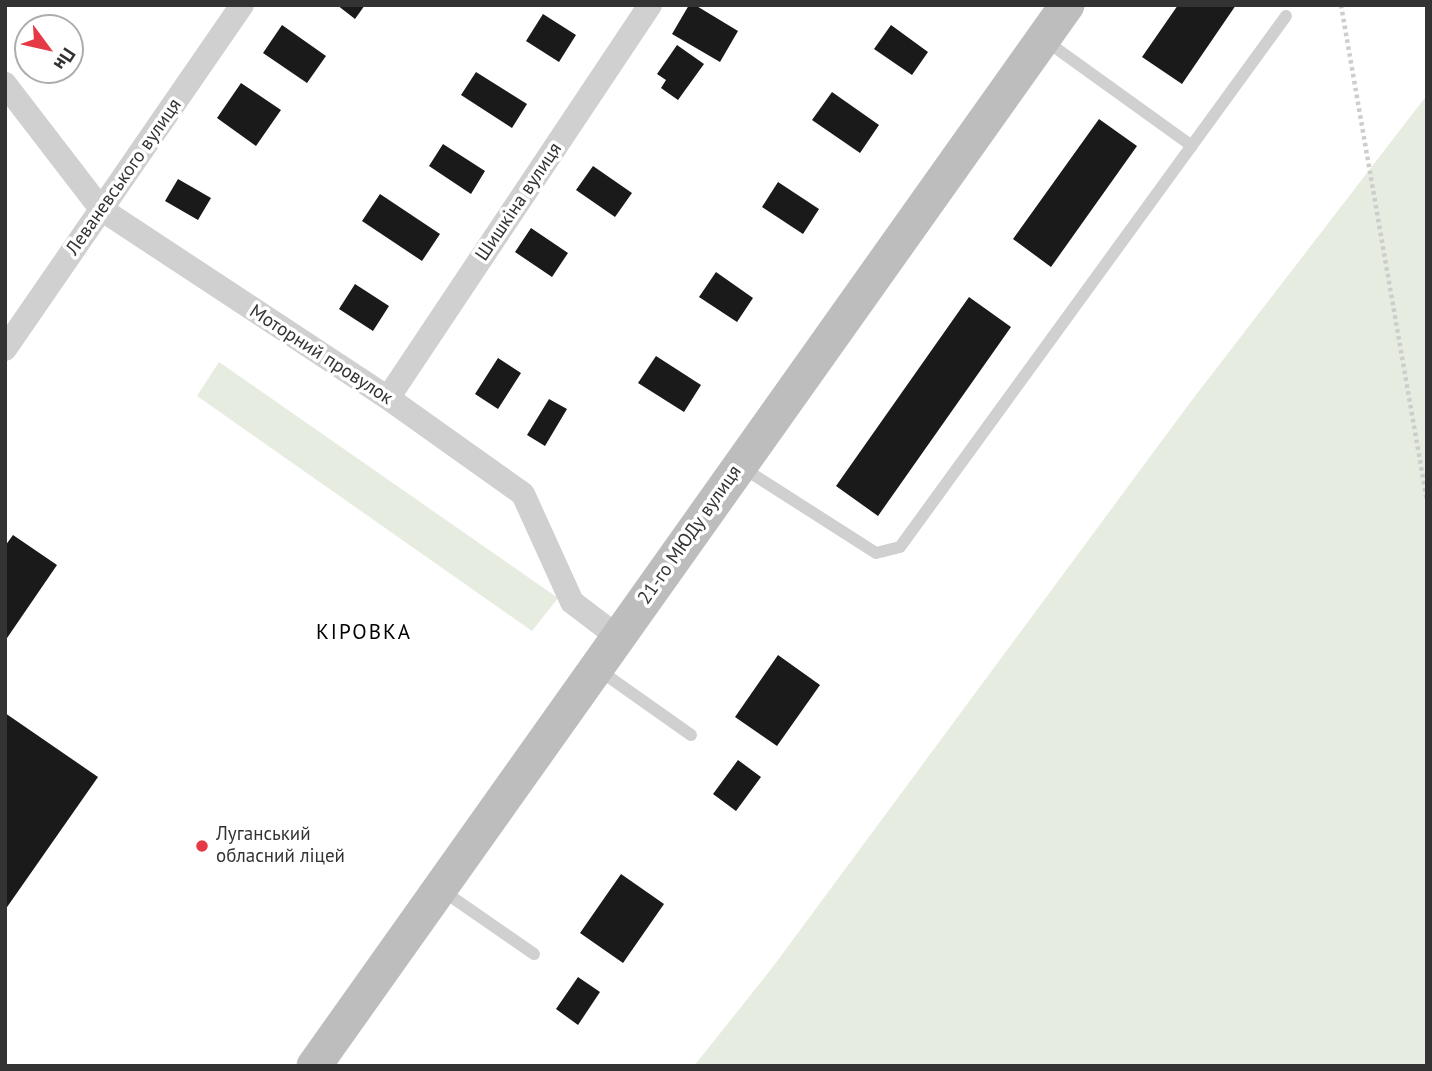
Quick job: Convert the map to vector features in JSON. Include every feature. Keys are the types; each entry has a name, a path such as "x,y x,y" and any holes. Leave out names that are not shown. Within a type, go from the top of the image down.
{"street":[{"name":"Леваневського вулиця","path":"5,349 242,5"},
{"name":"Шишкіна вулиця","path":"388,398 650,5"},
{"name":"21-го МЮДу вулиця","path":"314,1066 1067,5"},
{"name":"Моторний провулок","path":"5,84 101,209 388,398 523,494 572,602 618,637"}],"lane":[{"path":"739,466 876,553 900,547 1286,16"},
{"path":"1042,39 1192,146"},
{"path":"596,668 691,735"},
{"path":"440,889 534,954"}],"path":[{"path":"1341,5 1427,501"}],"shaded area":[{"path":"1427,95 1427,1066 694,1066 772,968 1189,404"},
{"path":"219,362 558,598 532,631 197,396"}],"building":[{"path":"337,5 365,5 355,19"},
{"path":"689,5 695,5 738,31 720,62 672,34"},
{"path":"1178,5 1236,5 1182,84 1142,57"},
{"path":"543,14 576,35 559,62 526,41"},
{"path":"282,25 326,56 307,83 263,53"},
{"path":"891,25 928,52 912,75 874,49"},
{"path":"677,45 704,64 678,100 661,88 666,80 657,74"},
{"path":"476,72 527,104 512,128 461,95"},
{"path":"241,83 281,110 256,146 217,118"},
{"path":"832,92 879,125 860,153 812,120"},
{"path":"1099,119 1137,146 1051,267 1013,239"},
{"path":"443,144 485,171 471,194 429,166"},
{"path":"593,166 632,193 615,217 576,190"},
{"path":"178,179 211,198 198,220 165,201"},
{"path":"778,182 819,209 803,234 762,207"},
{"path":"380,194 440,234 422,261 362,221"},
{"path":"531,228 568,253 552,277 515,252"},
{"path":"716,272 753,298 737,322 699,297"},
{"path":"355,284 389,306 373,331 339,309"},
{"path":"969,297 1011,327 878,516 836,486"},
{"path":"656,356 701,385 684,412 638,383"},
{"path":"498,358 521,373 498,409 475,394"},
{"path":"549,399 567,409 545,446 527,435"},
{"path":"13,535 57,565 5,641 5,546"},
{"path":"778,655 820,685 777,746 735,717"},
{"path":"5,713 98,777 5,910"},
{"path":"738,760 761,777 736,811 713,794"},
{"path":"621,874 664,904 623,963 580,933"},
{"path":"578,977 600,992 578,1025 556,1009"}],"place":[{"name":"Луганський обласний ліцей","path":"202,846"}],"district":[{"name":"КІРОВКА","path":"364,633"}]}
